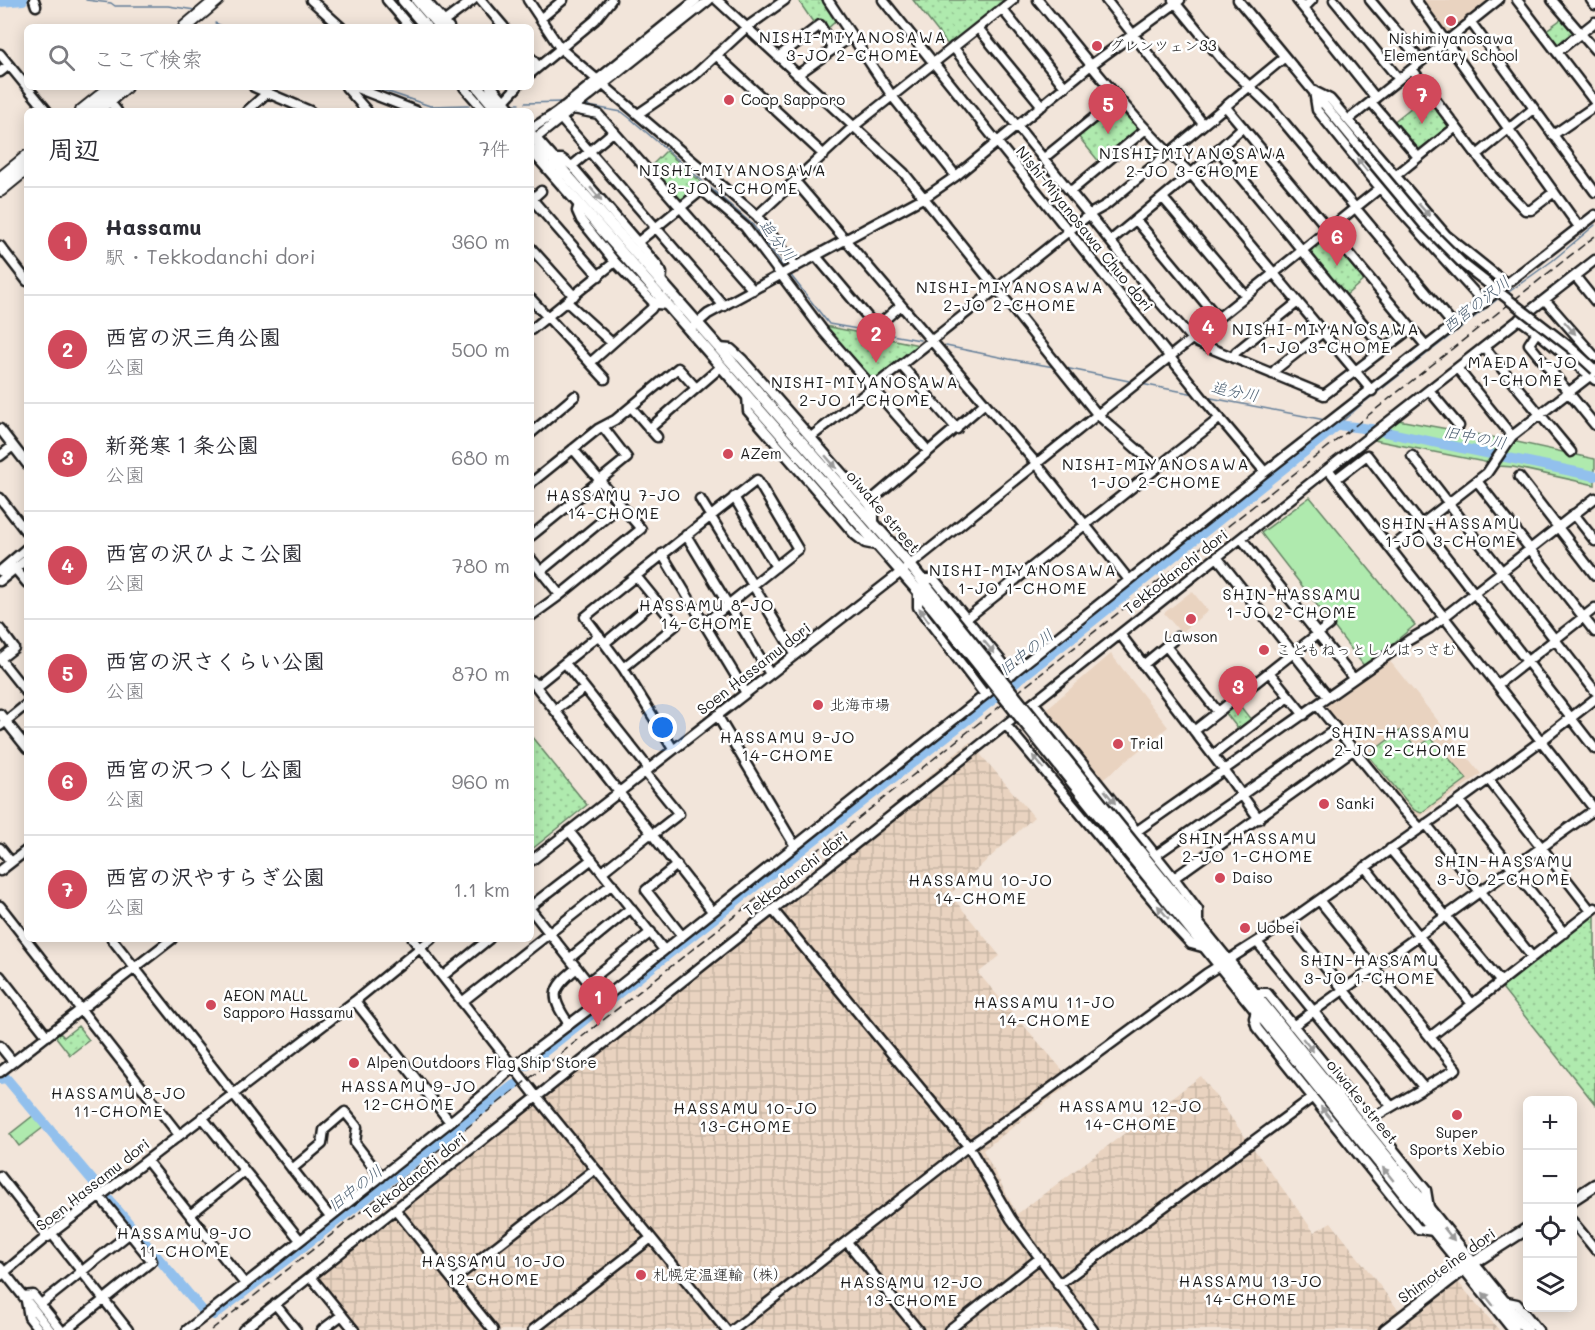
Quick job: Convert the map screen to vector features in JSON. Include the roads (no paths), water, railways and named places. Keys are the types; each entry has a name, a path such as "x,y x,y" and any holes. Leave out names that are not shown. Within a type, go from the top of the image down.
{"highway":[{"path":"195,24 226,0"},
{"path":"194,24 212,2"},
{"path":"87,108 108,94"},
{"path":"98,108 108,94"},
{"path":"0,179 24,159"},
{"path":"0,190 24,170"}],"main road":[{"path":"403,0 423,24"},
{"path":"417,0 443,24"},
{"path":"482,90 501,106"},
{"path":"493,90 501,106"},
{"name":"oiwake street","path":"534,141 553,159 661,283 722,366 747,395 880,546 906,568"},
{"name":"oiwake street","path":"534,142 579,204 668,305 719,348 874,525 1137,855"},
{"path":"1137,855 1198,923 1224,963"},
{"path":"1137,855 1206,948 1224,963"},
{"name":"oiwake street","path":"1224,963 1254,993 1429,1208 1468,1266"},
{"name":"oiwake street","path":"1224,963 1256,1011 1434,1231 1468,1266"},
{"path":"1577,1197 1595,1185"},
{"name":"Shimoteine dori","path":"1385,1330 1468,1266 1523,1231"},
{"path":"1468,1266 1503,1301 1527,1330"},
{"path":"1468,1266 1513,1330"}],"street":[{"path":"311,0 338,24"},
{"path":"387,0 407,24"},
{"path":"426,0 443,24"},
{"path":"445,24 474,0"},
{"path":"481,0 501,24"},
{"path":"528,0 560,48 599,84 638,114 758,216 824,332 928,451"},
{"path":"540,19 563,0"},
{"path":"534,70 595,20 611,0"},
{"path":"599,84 696,0"},
{"path":"534,137 567,108 709,0"},
{"path":"717,0 904,173 1097,414 1156,468"},
{"path":"638,114 695,75 747,27 785,0"},
{"path":"828,0 892,96 956,176"},
{"name":"Nishi-Miyanosawa Chuo dori","path":"884,0 1206,402 1265,472"},
{"path":"758,216 853,126 1013,0"},
{"path":"1038,0 1118,98 1169,154 1191,174 1372,391"},
{"path":"1106,0 1203,124"},
{"path":"1238,0 1425,226 1463,264 1571,348 1594,374"},
{"path":"1297,0 1418,157"},
{"path":"1304,8 1312,0"},
{"path":"1334,0 1398,78"},
{"path":"1370,0 1421,61"},
{"path":"1416,0 1579,227"},
{"path":"1348,120 1498,0"},
{"path":"1516,0 1595,104 1553,135"},
{"path":"1552,0 1595,50"},
{"path":"1591,0 1595,5"},
{"path":"693,326 724,306 923,198 956,176 1091,65 1134,35 1176,1 1224,62 1272,108 1454,326"},
{"path":"1002,9 1065,87"},
{"path":"1470,21 1595,192"},
{"path":"1557,52 1595,22"},
{"path":"778,57 820,25 833,48"},
{"path":"978,28 1042,106"},
{"path":"797,75 852,36"},
{"path":"953,47 1110,241 1191,338 1198,343 1324,395 1410,328"},
{"path":"0,54 24,83"},
{"path":"716,55 824,155"},
{"path":"811,437 995,288 1090,214 1106,205 1285,57"},
{"path":"534,61 538,66"},
{"path":"0,72 9,65"},
{"path":"1412,69 1493,176 1524,210 1531,210 1554,192"},
{"path":"30,90 44,108"},
{"path":"260,90 303,108"},
{"path":"349,90 364,108"},
{"path":"362,90 408,108"},
{"path":"466,90 480,108"},
{"path":"501,106 514,90"},
{"path":"1314,91 1330,99 1394,177 1446,235 1507,284"},
{"path":"1314,91 1317,110 1380,188 1484,303"},
{"path":"250,108 267,93"},
{"path":"108,94 115,108"},
{"path":"1044,158 1118,98"},
{"path":"1225,106 1427,347"},
{"path":"567,108 598,114 753,290"},
{"path":"567,108 589,152 724,306"},
{"path":"1477,155 1533,109"},
{"path":"1110,241 1191,174 1243,127"},
{"path":"1394,177 1456,127"},
{"path":"1071,191 1146,129"},
{"path":"572,166 614,131"},
{"path":"1218,149 1384,349"},
{"path":"553,159 562,159 572,166 657,265 662,273 661,283"},
{"path":"795,181 1036,463 1130,580"},
{"name":"Soen Hassamu dori","path":"534,859 906,568 1380,188"},
{"path":"638,242 702,190 745,227 788,271"},
{"path":"534,197 541,191"},
{"path":"1163,198 1245,295"},
{"path":"534,202 599,276"},
{"path":"579,204 577,211 581,220 615,262 655,303 668,305"},
{"path":"187,1330 450,1122 513,1067 602,1000 1265,472 1372,391 1595,215"},
{"path":"1136,220 1217,317"},
{"path":"0,246 24,277"},
{"path":"534,252 571,299 612,344"},
{"path":"816,256 872,321 880,323 901,305"},
{"name":"Tekkodanchi dori","path":"243,1330 1328,469 1595,260"},
{"path":"534,328 615,262"},
{"path":"1575,276 1595,301"},
{"path":"1545,300 1595,357"},
{"path":"534,302 605,378"},
{"path":"590,363 655,303"},
{"path":"1233,358 1236,352 1298,303"},
{"path":"1519,320 1594,374"},
{"path":"1272,374 1323,332"},
{"path":"1537,332 1529,344 1595,425"},
{"path":"1484,346 1571,452"},
{"path":"719,348 731,349 742,359 811,437 868,503 874,512 874,525"},
{"path":"901,364 957,429"},
{"path":"649,429 722,366"},
{"path":"534,480 631,407 678,368 696,388"},
{"path":"1456,368 1509,440"},
{"path":"1391,548 1490,470 1509,440 1594,374"},
{"path":"1429,390 1459,426"},
{"path":"534,430 574,396"},
{"path":"868,503 985,403"},
{"path":"631,407 657,437"},
{"path":"966,619 1220,418"},
{"path":"534,534 627,458 603,427"},
{"path":"0,429 24,460"},
{"path":"0,456 13,446"},
{"path":"534,613 560,595 641,529 573,449"},
{"path":"1337,478 1367,455 1595,749"},
{"path":"1412,456 1595,691"},
{"path":"1293,1026 1595,810 1328,469"},
{"path":"1519,477 1595,575"},
{"path":"673,749 623,668 585,617 757,480 798,549 704,624"},
{"path":"1477,481 1595,632"},
{"path":"734,497 776,567"},
{"path":"0,498 24,529"},
{"path":"1137,831 1304,715 1353,678 1430,628 1595,498"},
{"path":"700,499 795,654"},
{"path":"541,571 621,505"},
{"path":"1574,514 1595,541"},
{"path":"686,535 771,674"},
{"path":"1241,538 1353,678"},
{"path":"0,581 6,568 24,551"},
{"path":"662,554 746,693"},
{"path":"1217,557 1328,697"},
{"path":"6,568 24,560"},
{"path":"534,563 560,595"},
{"path":"6,568 24,582"},
{"path":"623,668 676,625 636,576"},
{"path":"985,695 918,607 919,584 934,579 1012,674"},
{"path":"605,643 656,600"},
{"path":"1497,685 1595,608"},
{"path":"1194,731 1329,625"},
{"path":"0,629 14,648 0,659 24,689"},
{"path":"1120,634 1213,755 1258,819"},
{"path":"534,682 564,663 599,635"},
{"path":"1143,664 1177,637"},
{"path":"1166,646 1218,712"},
{"path":"564,663 679,814 602,872"},
{"path":"1269,672 1304,715"},
{"path":"534,684 712,911"},
{"path":"555,710 585,688"},
{"path":"1213,755 1289,697"},
{"path":"733,1330 969,1147 1224,963 1288,922 1489,780 1595,699"},
{"path":"1034,703 1198,910 1198,923"},
{"path":"1317,705 1401,808 1423,826 1532,957"},
{"path":"24,706 2,720 24,745"},
{"path":"717,715 795,846"},
{"path":"1006,725 1176,928 1191,944 1206,948"},
{"path":"1156,855 1336,729"},
{"path":"1174,878 1353,750"},
{"path":"1430,1038 1593,910 1489,780"},
{"path":"1459,801 1564,933"},
{"path":"569,831 664,950"},
{"path":"0,848 12,862"},
{"path":"1390,849 1500,981"},
{"path":"0,871 24,852"},
{"path":"534,906 592,859"},
{"path":"676,865 646,890 682,936"},
{"path":"1365,867 1472,1004"},
{"path":"462,1002 548,932 612,884"},
{"path":"1319,900 1456,1069 1369,1120"},
{"path":"0,906 24,937"},
{"path":"570,958 631,908"},
{"path":"772,910 969,1147 1010,1218 1093,1330"},
{"path":"534,912 602,1000"},
{"path":"1288,922 1424,1088"},
{"path":"588,982 651,933"},
{"path":"28,942 179,1135"},
{"path":"114,942 330,1217"},
{"path":"0,1072 168,942"},
{"path":"415,942 726,1330"},
{"name":"Soen Hassamu dori","path":"2,1272 427,942"},
{"path":"442,976 485,942"},
{"path":"1257,942 1391,1106"},
{"path":"569,1024 557,1008 554,1000 555,991 562,980 577,968"},
{"path":"0,976 47,1036"},
{"path":"1254,993 1267,993 1426,1190 1429,1208"},
{"path":"354,1000 450,1122"},
{"path":"1256,1011 1254,1018 1257,1028 1418,1228 1434,1231"},
{"path":"0,1046 13,1062"},
{"path":"1058,1285 1313,1097"},
{"path":"292,1169 322,1144 324,1130 345,1112 357,1127 355,1143 381,1177"},
{"path":"202,1117 300,1240"},
{"path":"147,1161 245,1284"},
{"path":"453,1280 595,1169"},
{"path":"189,1215 244,1171"},
{"path":"0,1176 81,1271 127,1330"},
{"path":"66,1330 152,1261 103,1195"},
{"path":"395,1209 493,1330"},
{"path":"1577,1228 1595,1251 1592,1255 1595,1258"},
{"path":"41,1304 130,1233"},
{"path":"532,1330 651,1238"},
{"path":"847,1242 918,1330"},
{"path":"949,1330 1040,1258"},
{"path":"2,1272 50,1330"},
{"path":"311,1277 354,1330"},
{"path":"26,1300 33,1295 61,1330"},
{"path":"26,1300 28,1317 39,1330"},
{"path":"1503,1301 1517,1304 1538,1330"},
{"path":"275,1304 296,1330"},
{"path":"322,1330 342,1315"}],"waterway":[{"path":"0,2 23,0"},
{"name":"追分川","path":"86,0 111,3 115,6 168,6 195,10"},
{"name":"追分川","path":"383,90 430,106 469,105"},
{"name":"追分川","path":"525,103 563,102"},
{"name":"追分川","path":"514,104 519,104"},
{"name":"追分川","path":"583,105 622,112 631,119 752,224 786,269"},
{"name":"西宮の沢川","path":"1506,294 1552,261 1595,225"},
{"name":"追分川","path":"789,273 829,324 920,340"},
{"name":"西宮の沢川","path":"1338,425 1499,298"},
{"name":"追分川","path":"946,346 1054,367"},
{"name":"追分川","path":"1065,368 1134,382"},
{"name":"追分川","path":"1141,384 1195,394"},
{"name":"追分川","path":"1206,397 1325,420"},
{"name":"旧中の川","path":"527,1065 1065,643 1338,425 1371,429 1595,476"},
{"name":"旧中の川","path":"0,1079 6,1078 202,1310"},
{"name":"旧中の川","path":"214,1315 514,1085"}],"railway":[{"path":"211,1330 1595,236"}],"place":[{"name":"Nishimiyanosawa Elementary School","path":"1451,21"},
{"name":"グレンツェン33","path":"1097,46"},
{"name":"Coop Sapporo","path":"729,100"},
{"name":"西宮の沢やすらぎ公園","path":"1422,124"},
{"name":"西宮の沢さくらい公園","path":"1108,134"},
{"name":"西宮の沢つくし公園","path":"1337,266"},
{"name":"西宮の沢ひよこ公園","path":"1208,356"},
{"name":"西宮の沢三角公園","path":"876,363"},
{"name":"AZem","path":"728,454"},
{"name":"Lawson","path":"1191,619"},
{"name":"こどもねっとしんはっさむ","path":"1264,650"},
{"name":"北海市場","path":"818,705"},
{"name":"新発寒１条公園","path":"1238,716"},
{"name":"Trial","path":"1118,744"},
{"name":"Sanki","path":"1324,804"},
{"name":"Daiso","path":"1220,878"},
{"name":"Uobei","path":"1245,928"},
{"name":"AEON MALL Sapporo Hassamu","path":"211,1005"},
{"name":"Hassamu","path":"598,1026"},
{"name":"Alpen Outdoors Flag Ship Store","path":"354,1063"},
{"name":"Super Sports Xebio","path":"1457,1115"},
{"name":"札幌定温運輸（株）","path":"641,1275"}],"district":[{"name":"NISHI-MIYANOSAWA 3-JO 2-CHOME","path":"853,46"},
{"name":"NISHI-MIYANOSAWA 2-JO 3-CHOME","path":"1193,162"},
{"name":"NISHI-MIYANOSAWA 3-JO 1-CHOME","path":"733,179"},
{"name":"NISHI-MIYANOSAWA 2-JO 2-CHOME","path":"1010,296"},
{"name":"NISHI-MIYANOSAWA 1-JO 3-CHOME","path":"1326,338"},
{"name":"MAEDA 1-JO 1-CHOME","path":"1523,371"},
{"name":"NISHI-MIYANOSAWA 2-JO 1-CHOME","path":"865,391"},
{"name":"NISHI-MIYANOSAWA 1-JO 2-CHOME","path":"1156,473"},
{"name":"HASSAMU 7-JO 14-CHOME","path":"614,504"},
{"name":"SHIN-HASSAMU 1-JO 3-CHOME","path":"1451,532"},
{"name":"NISHI-MIYANOSAWA 1-JO 1-CHOME","path":"1023,579"},
{"name":"SHIN-HASSAMU 1-JO 2-CHOME","path":"1292,603"},
{"name":"HASSAMU 8-JO 14-CHOME","path":"707,614"},
{"name":"SHIN-HASSAMU 2-JO 2-CHOME","path":"1401,741"},
{"name":"HASSAMU 9-JO 14-CHOME","path":"788,746"},
{"name":"SHIN-HASSAMU 2-JO 1-CHOME","path":"1248,847"},
{"name":"SHIN-HASSAMU 3-JO 2-CHOME","path":"1504,870"},
{"name":"HASSAMU 10-JO 14-CHOME","path":"981,889"},
{"name":"SHIN-HASSAMU 3-JO 1-CHOME","path":"1370,969"},
{"name":"HASSAMU 11-JO 14-CHOME","path":"1045,1011"},
{"name":"HASSAMU 9-JO 12-CHOME","path":"409,1095"},
{"name":"HASSAMU 8-JO 11-CHOME","path":"119,1102"},
{"name":"HASSAMU 12-JO 14-CHOME","path":"1131,1115"},
{"name":"HASSAMU 10-JO 13-CHOME","path":"746,1117"},
{"name":"HASSAMU 9-JO 11-CHOME","path":"185,1242"},
{"name":"HASSAMU 10-JO 12-CHOME","path":"494,1270"},
{"name":"HASSAMU 13-JO 14-CHOME","path":"1251,1290"},
{"name":"HASSAMU 12-JO 13-CHOME","path":"912,1291"}]}
